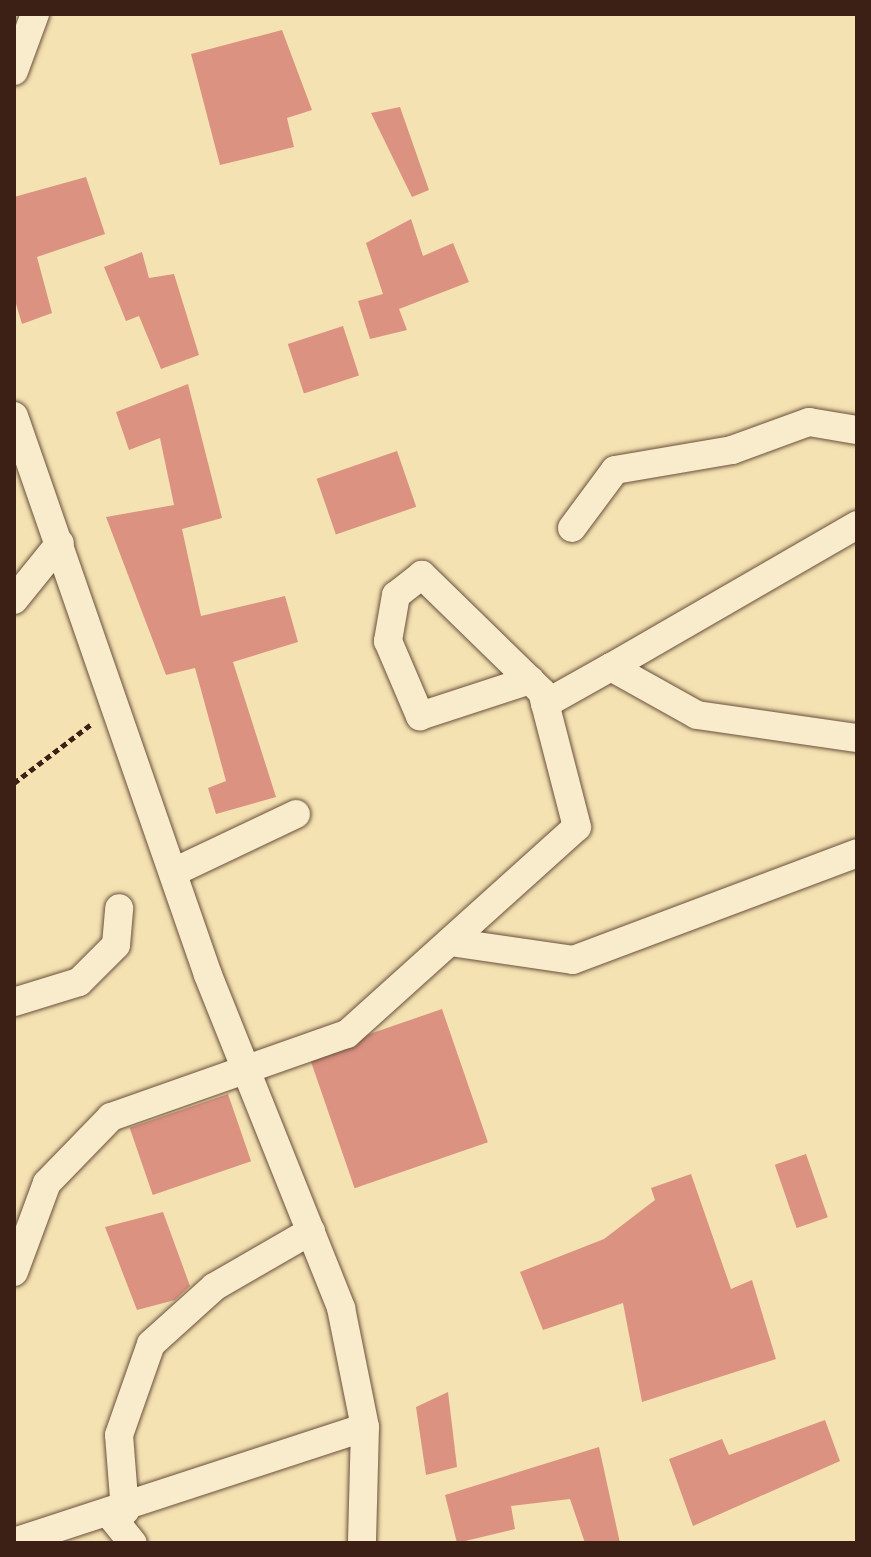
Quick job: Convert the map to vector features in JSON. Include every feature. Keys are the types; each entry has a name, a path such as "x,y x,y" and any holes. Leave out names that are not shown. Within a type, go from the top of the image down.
{"street":[{"path":"14,71 35,14"},
{"path":"14,416 118,702 174,872 341,1308 365,1427 362,1543"},
{"path":"572,528 615,470 732,450 809,422 857,430"},
{"path":"545,704 857,525"},
{"path":"14,600 60,543"},
{"path":"14,1272 47,1183 111,1117 246,1065 308,1052 347,1034 577,827 545,704 530,680 422,575 396,595 388,641 420,716 530,680"},
{"path":"611,667 697,715 857,738"},
{"path":"174,872 296,814"},
{"path":"450,942 573,960 857,853"},
{"path":"14,1002 79,982 116,945 119,908"},
{"path":"133,1543 118,1513 119,1435 151,1344 214,1287 311,1231"},
{"path":"14,1542 118,1513 298,1443 365,1427"}],"path":[{"path":"14,783 118,702"}],"building":[{"path":"282,30 312,110 287,118 294,147 220,165 191,54"},
{"path":"400,107 429,190 412,197 371,113"},
{"path":"86,177 105,234 37,257 52,313 22,324 14,297 14,197"},
{"path":"411,219 423,256 453,243 469,282 399,309 407,330 370,339 358,301 383,294 366,243"},
{"path":"142,252 149,278 174,274 199,355 161,369 139,316 126,321 104,267"},
{"path":"343,326 359,375 304,393 288,344"},
{"path":"188,384 222,518 182,529 201,616 285,596 298,642 233,662 276,797 216,814 208,788 226,781 195,668 166,675 106,517 174,505 160,438 129,450 116,412"},
{"path":"397,451 416,507 336,534 317,479"},
{"path":"442,1009 488,1142 355,1188 309,1055"},
{"path":"228,1094 251,1161 153,1195 130,1128"},
{"path":"806,1154 828,1217 797,1228 775,1165"},
{"path":"691,1174 731,1289 752,1280 776,1359 642,1402 623,1303 543,1330 520,1272 604,1239 655,1200 651,1188"},
{"path":"163,1212 190,1286 175,1300 137,1310 105,1227"},
{"path":"448,1392 457,1467 426,1475 416,1407"},
{"path":"825,1420 840,1461 693,1526 669,1459 722,1439 729,1455"},
{"path":"599,1447 620,1543 585,1543 570,1499 511,1506 515,1529 457,1543 445,1495"}]}
